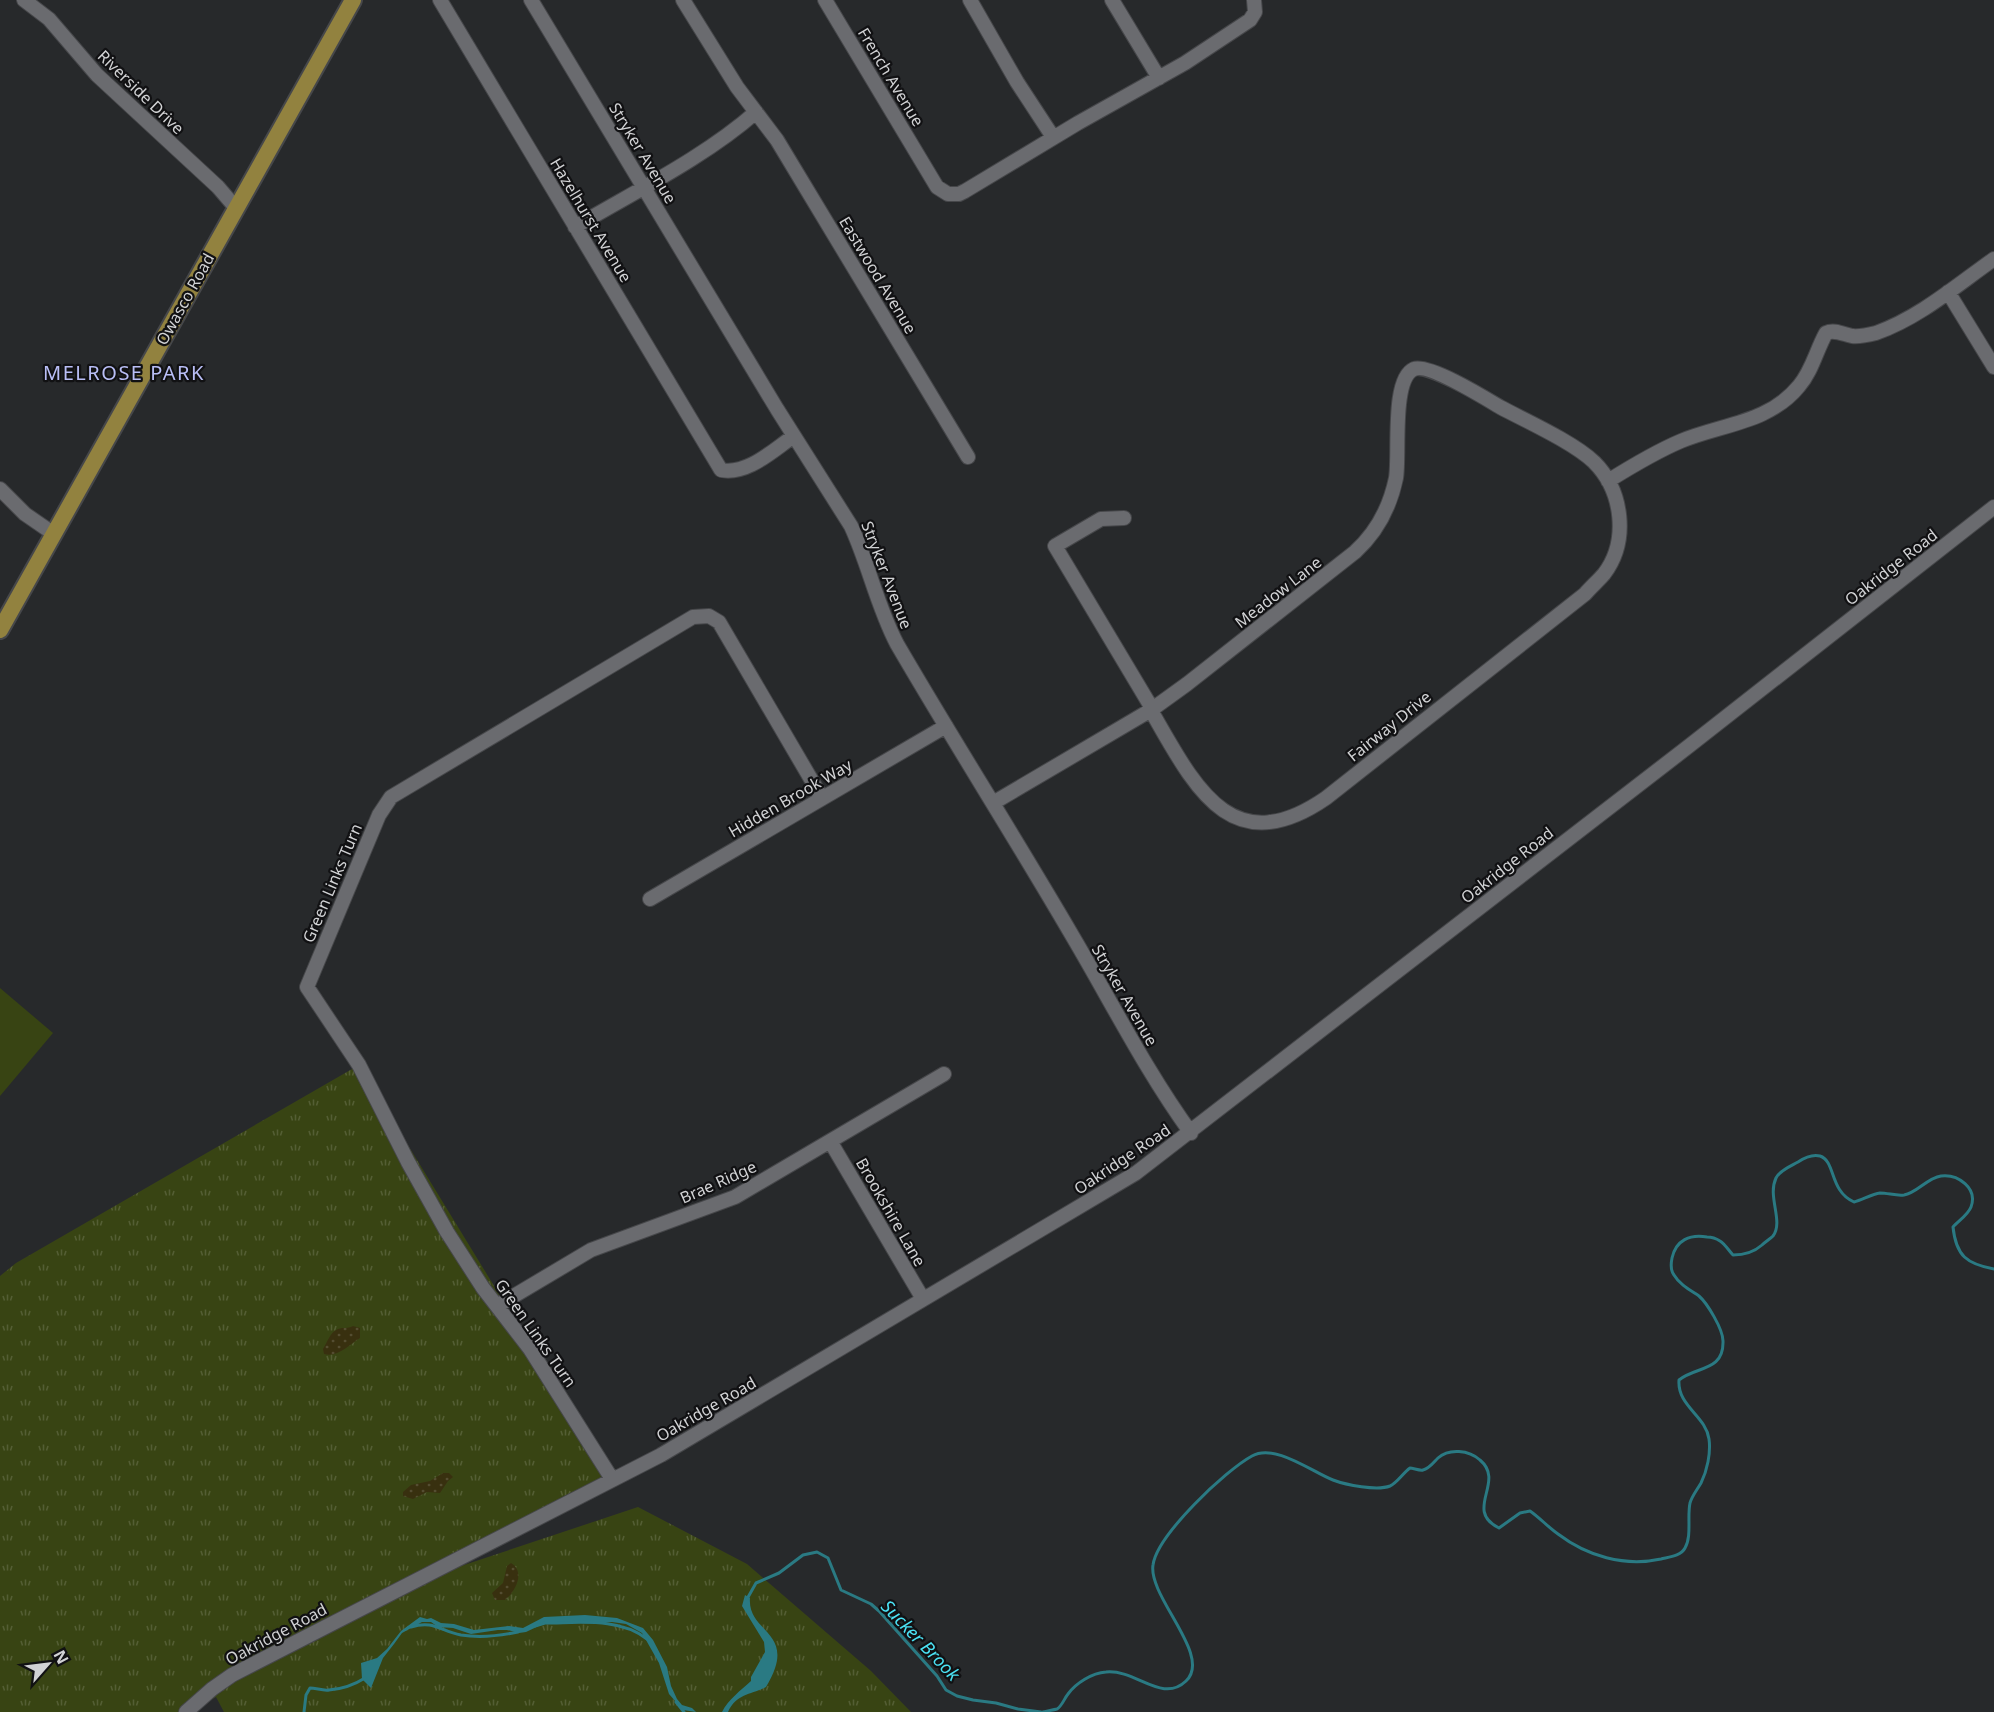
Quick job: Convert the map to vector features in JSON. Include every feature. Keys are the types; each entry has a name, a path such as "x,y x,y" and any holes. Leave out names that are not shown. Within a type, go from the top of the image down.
{"main road":[{"name":"Owasco Road","path":"0,630 354,0"}],"street":[{"name":"Riverside Drive","path":"24,0 50,19 97,75 218,187 236,208"},
{"name":"Hazelhurst Avenue","path":"440,0 454,27 722,470 738,471 794,436"},
{"name":"Stryker Avenue","path":"531,0 794,436 851,526 861,546 887,626 1144,1061 1191,1133"},
{"name":"Eastwood Avenue","path":"683,0 737,87 777,140 968,457"},
{"name":"French Avenue","path":"825,0 928,171 941,191 948,194 959,194 1053,137 1159,78 1245,25 1255,12 1254,1"},
{"path":"970,0 1053,137"},
{"path":"1112,0 1159,78"},
{"path":"575,227 727,136 756,112"},
{"path":"1608,481 1654,454 1682,441 1758,417 1778,407 1798,389 1805,379 1826,333 1829,331 1850,335 1872,334 1888,328 1948,292 1994,259"},
{"path":"1948,292 1994,367"},
{"name":"Meadow Lane","path":"993,803 1151,710 1369,540 1380,524 1396,478 1400,395 1406,375 1414,369 1422,368 1478,394"},
{"name":"Fairway Drive","path":"1124,518 1101,519 1055,546 1188,773 1202,792 1222,810 1242,819 1258,822 1284,820 1326,798 1585,594 1604,575 1614,557 1620,529 1616,497 1608,481 1593,461 1580,451 1478,394"},
{"path":"0,489 25,514 54,534"},
{"name":"Oakridge Road","path":"186,1712 232,1675 693,1437 1118,1185 1191,1133 1994,507"},
{"name":"Green Links Turn","path":"612,1479 530,1349 477,1280 447,1232 408,1162 359,1065 307,987 379,815 391,797 693,617 709,616 719,622 822,798"},
{"name":"Hidden Brook Way","path":"650,899 946,726"},
{"name":"Brae Ridge","path":"498,1306 591,1250 735,1197 944,1074"},
{"name":"Brookshire Lane","path":"830,1141 923,1299"}],"green space":[{"path":"0,988 53,1033 0,1096"},
{"path":"359,1065 612,1479 446,1571 638,1507 747,1564 871,1671 911,1712 224,1712 216,1697 188,1712 0,1712 0,1276 16,1263"}],"sand":[{"path":"353,1326 360,1328 360,1338 338,1353 324,1354 323,1349 333,1333 338,1329"},
{"path":"443,1473 449,1473 453,1477 440,1493 427,1492 413,1499 403,1496 403,1492 411,1485 430,1481"},
{"path":"511,1563 518,1571 515,1587 505,1600 495,1600 492,1593 503,1583 507,1566"}],"water":[{"path":"745,1595 750,1598 751,1610 756,1619 775,1644 777,1655 775,1669 766,1687 745,1695 736,1701 728,1712 722,1712 731,1699 751,1681 765,1652 764,1642 742,1606"},
{"path":"585,1615 617,1618 643,1628 653,1640 667,1667 671,1686 677,1699 682,1705 696,1712 683,1710 669,1694 659,1663 642,1633 626,1624 612,1622 545,1623 526,1632 498,1630 471,1634 453,1628 438,1627 431,1622 422,1622 402,1633 383,1658 371,1688 362,1679 361,1663 377,1658 401,1631 420,1617 474,1630 509,1626 523,1628 544,1617"}],"waterway":[{"name":"Sucker Brook","path":"1043,1712 1057,1709 1075,1686 1090,1676 1101,1673 1117,1672 1168,1689 1177,1687 1186,1681 1192,1670 1192,1657 1154,1578 1153,1565 1157,1552 1166,1537 1194,1504 1240,1463 1261,1453 1271,1453 1293,1460 1339,1482 1377,1488 1393,1485 1410,1468 1423,1470 1443,1455 1465,1452 1480,1460 1487,1469 1489,1477 1484,1513 1489,1521 1499,1528 1520,1513 1530,1511 1569,1542 1606,1558 1633,1562 1671,1557 1681,1553 1688,1538 1690,1503 1705,1473 1709,1456 1709,1439 1703,1424 1682,1397 1679,1380 1714,1363 1722,1351 1723,1341 1718,1323 1706,1304 1679,1282 1673,1273 1672,1258 1680,1243 1695,1236 1717,1240 1724,1244 1733,1255 1741,1255 1759,1248 1773,1236 1776,1230 1773,1193 1776,1178 1783,1170 1805,1158 1820,1156 1825,1159 1840,1191 1854,1202 1880,1193 1909,1194 1936,1177 1947,1176 1960,1180 1969,1188 1972,1200 1968,1213 1953,1227 1957,1245 1964,1257 1970,1261 1994,1269"},
{"name":"Sucker Brook","path":"747,1599 756,1583 779,1573 803,1555 817,1552 828,1558 841,1590 871,1604 879,1611 937,1676 946,1690 957,1696 973,1700 1041,1712"},
{"name":"Sucker Brook","path":"535,1626 545,1623 571,1622 612,1624 636,1632 647,1639"},
{"name":"Sucker Brook","path":"411,1627 431,1625 461,1635 475,1636 518,1632"},
{"name":"Sucker Brook","path":"304,1712 306,1695 310,1688 339,1689 365,1678"},
{"name":"Sucker Brook","path":"676,1702 684,1712"}],"district":[{"name":"MELROSE PARK","path":"124,372"}]}
